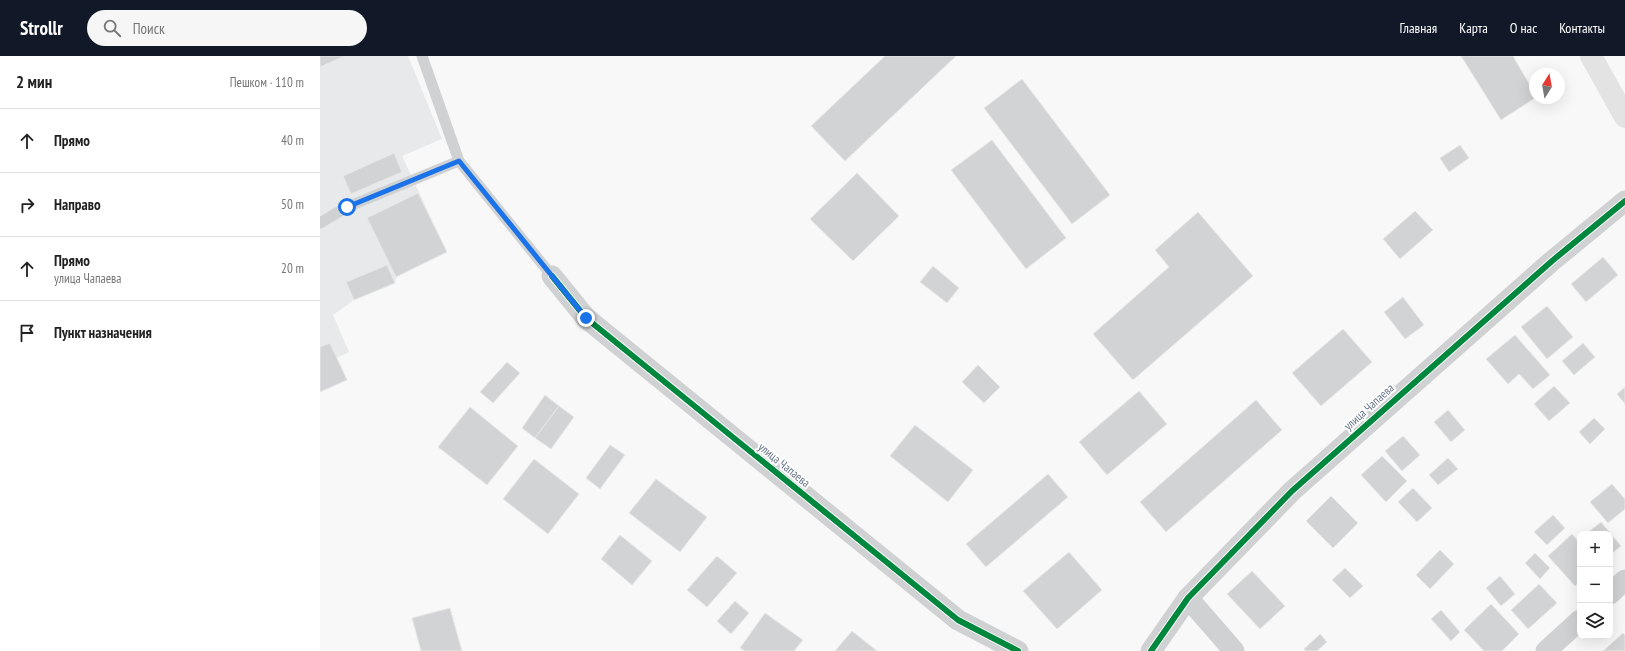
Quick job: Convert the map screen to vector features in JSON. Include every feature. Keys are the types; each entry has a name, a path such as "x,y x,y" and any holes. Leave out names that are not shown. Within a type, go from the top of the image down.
{"main road":[{"path":"1591,56 1625,117"}],"street":[{"name":"улица Чапаева","path":"1151,651 1188,598 1292,491 1546,266 1625,201"},
{"name":"улица Чапаева","path":"552,276 586,318 958,620 1018,651"},
{"path":"1613,591 1625,580"},
{"path":"1188,598 1234,651"},
{"path":"1546,651 1577,623"}],"lane":[{"path":"422,56 459,161 552,276"},
{"path":"320,223 347,207 459,161"}],"shaded area":[{"path":"320,56 408,56 442,139 402,156 447,252 396,277 395,283 354,300 333,315 349,352 337,358 347,380 320,392"}],"building":[{"path":"320,56 345,56 320,67"},
{"path":"885,56 956,56 845,161 811,126"},
{"path":"1461,56 1513,56 1529,84 1529,102 1501,120"},
{"path":"1022,79 1110,195 1072,224 984,108"},
{"path":"992,140 1066,238 1026,269 951,170"},
{"path":"1460,145 1469,158 1449,172 1440,158"},
{"path":"394,153 402,172 351,194 343,176"},
{"path":"857,173 899,216 853,261 810,219"},
{"path":"418,193 447,252 396,277 367,218"},
{"path":"1415,211 1433,230 1400,259 1383,239"},
{"path":"1198,212 1253,276 1133,380 1093,334 1169,267 1155,250"},
{"path":"1603,257 1618,275 1586,302 1571,284"},
{"path":"387,265 395,283 354,300 346,282"},
{"path":"933,266 959,288 947,303 920,282"},
{"path":"1403,297 1424,325 1405,339 1384,312"},
{"path":"1547,306 1573,337 1547,359 1521,327"},
{"path":"1343,329 1372,362 1321,406 1292,373"},
{"path":"1515,335 1550,375 1533,389 1519,374 1508,384 1486,359"},
{"path":"330,343 347,380 320,392 320,347"},
{"path":"1583,343 1595,357 1574,375 1562,361"},
{"path":"507,362 520,373 493,403 480,392"},
{"path":"978,365 1000,387 984,403 962,382"},
{"path":"1554,386 1570,403 1549,421 1534,404"},
{"path":"1625,387 1625,404 1617,394"},
{"path":"1139,391 1167,424 1107,475 1079,442"},
{"path":"545,395 559,406 535,438 522,428"},
{"path":"1256,400 1282,430 1166,532 1140,502"},
{"path":"559,406 574,417 551,449 535,438"},
{"path":"470,407 518,446 487,485 438,447"},
{"path":"1448,410 1465,430 1451,442 1434,422"},
{"path":"1594,418 1605,429 1590,444 1579,432"},
{"path":"915,425 973,470 948,502 890,456"},
{"path":"1403,436 1420,455 1402,471 1385,451"},
{"path":"610,445 625,455 600,489 586,478"},
{"path":"1382,456 1407,481 1386,502 1361,475"},
{"path":"1448,458 1458,469 1438,485 1429,475"},
{"path":"534,459 579,494 548,534 503,499"},
{"path":"1048,474 1068,497 986,567 966,544"},
{"path":"656,479 707,517 680,552 629,513"},
{"path":"1612,484 1625,499 1625,509 1608,523 1590,502"},
{"path":"1413,488 1432,508 1417,522 1398,502"},
{"path":"1331,496 1358,523 1333,548 1306,521"},
{"path":"1553,515 1565,528 1547,545 1534,532"},
{"path":"1601,522 1608,531 1590,531"},
{"path":"1572,534 1577,540 1577,584 1575,586 1548,556"},
{"path":"620,535 652,561 632,585 601,559"},
{"path":"1613,536 1621,546 1613,553"},
{"path":"1440,550 1454,564 1430,589 1416,575"},
{"path":"1069,552 1102,590 1057,629 1023,591"},
{"path":"1535,553 1550,568 1540,579 1525,563"},
{"path":"717,556 737,573 707,607 687,590"},
{"path":"1345,568 1363,586 1350,598 1332,580"},
{"path":"1252,571 1285,606 1260,629 1227,594"},
{"path":"1500,576 1515,594 1501,606 1486,588"},
{"path":"1539,584 1557,603 1528,629 1511,610"},
{"path":"735,601 749,613 731,634 717,621"},
{"path":"1491,604 1519,634 1502,651 1484,651 1464,630"},
{"path":"450,608 462,651 421,651 412,618"},
{"path":"1441,610 1460,632 1451,641 1431,619"},
{"path":"765,613 803,640 794,651 745,651 740,648"},
{"path":"852,631 877,651 835,651"},
{"path":"1623,633 1625,635 1625,651 1603,651"},
{"path":"1320,634 1327,642 1317,651 1306,651 1304,649"}],"cycle path":[{"path":"1151,651 1188,598 1292,491 1552,261 1625,201"},
{"path":"552,276 586,318 958,620 1018,651"}],"route":[{"path":"347,207 459,161 586,318"}]}
